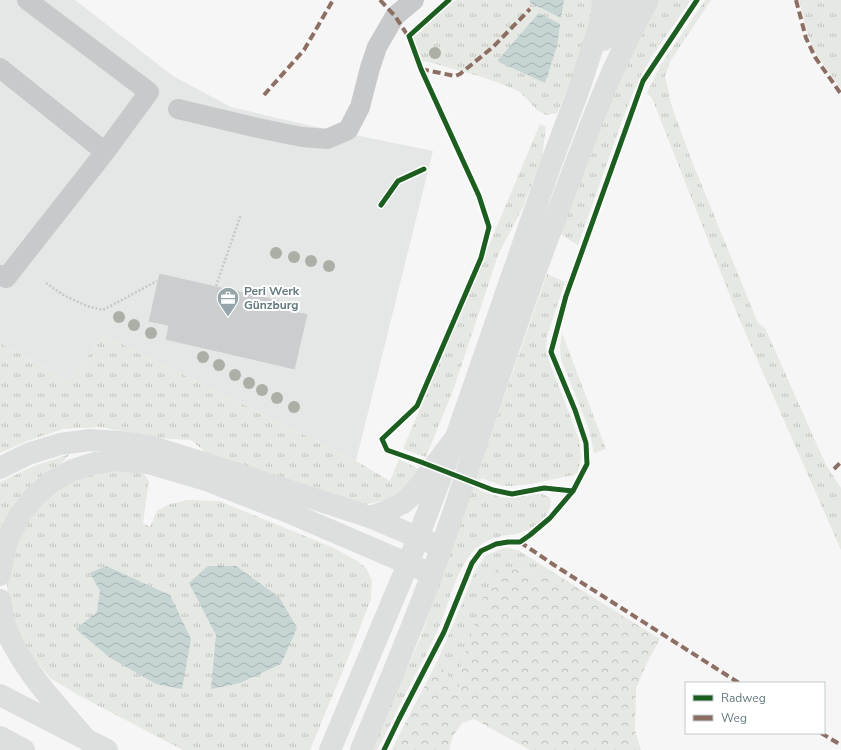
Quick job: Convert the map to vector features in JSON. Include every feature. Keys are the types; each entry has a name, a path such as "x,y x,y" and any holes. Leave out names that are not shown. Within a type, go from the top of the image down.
{"main road":[{"path":"330,750 408,564 456,437 548,172 580,86 601,21 603,0"},
{"path":"580,86 625,0"},
{"path":"361,750 397,665 432,574 532,280 610,77 637,18 648,0"},
{"path":"370,517 403,504 413,494 456,437"},
{"path":"0,468 28,454 60,444 90,440 149,446 370,517 441,547"},
{"path":"0,575 7,540 20,515 34,496 52,482 73,470 95,463 117,460 148,463 206,480 283,510 432,574"},
{"path":"0,600 2,614 12,643 29,671 87,740"},
{"path":"0,695 107,750"},
{"path":"0,737 24,750"}],"lane":[{"path":"0,275 6,278 105,152 149,92 27,0"},
{"path":"178,109 258,128 326,139 348,130 360,107 377,47 395,16 414,0"},
{"path":"0,68 105,152"}],"path":[{"path":"216,286 241,214"},
{"path":"46,284 65,296 87,306 103,310 157,281"}],"shaded area":[{"path":"0,0 75,0 173,76 231,107 312,126 433,151 356,461 104,335 69,381 0,343"}],"green space":[{"path":"456,0 595,0 596,7 576,67 557,113 546,115 537,110 520,92 502,84 421,60 412,37"},
{"path":"660,0 691,0 652,56 638,81 623,118 578,245 560,234 596,136 636,44"},
{"path":"705,0 711,0 671,60 665,76 672,107 691,159 758,323 765,328 826,465 841,488 841,550 738,316 652,98 647,93 660,66"},
{"path":"799,0 841,0 841,89 815,52 807,32"},
{"path":"540,124 546,127 542,157 523,207 498,255 454,388 426,457 403,449"},
{"path":"547,274 565,282 547,336 546,351 579,440 581,457 578,472 573,475 513,486 503,486 481,478 479,490 500,497 512,498 543,494 550,498 549,511 535,526 516,534 500,536 488,541 472,552 464,563 456,581 443,618 433,640 387,731 377,750 370,750 420,639"},
{"path":"562,333 606,449 594,453 589,429 561,359 560,348"},
{"path":"104,335 356,461 390,481 399,459 421,470 407,488 387,500 363,505 206,453 191,440 156,438 101,427 63,429 27,441 0,453 0,343 69,381"},
{"path":"70,454 0,542 0,482 34,466"},
{"path":"111,469 143,473 149,481 143,523 150,527 157,511 170,504 187,500 219,501 334,548 366,568 372,580 371,599 310,750 183,750 78,695 50,678 25,647 10,617 7,596 8,564 15,541 49,492 79,475"},
{"path":"504,548 518,550 548,569 530,575 512,567 471,636 461,664 459,692 453,695 448,675 437,662 474,573 485,556"},
{"path":"497,567 512,567 530,575 548,569 660,639 636,688 635,731 641,750 530,750 474,719 462,723 453,736 449,750 392,750 437,662 448,675 453,695 459,692 461,664 481,602"}],"water":[{"path":"530,0 564,0 561,18 529,2"},
{"path":"539,13 560,24 557,46 545,83 497,61"},
{"path":"106,566 170,595 191,639 182,689 156,684 109,657 76,629 97,612 100,591 90,573"},
{"path":"208,566 236,566 279,597 297,628 281,664 240,683 211,689 216,635 189,583"}],"building":[{"name":"Peri Werk Günzburg","path":"159,273 297,304 295,311 308,314 295,370 165,340 168,326 148,322"}],"marked path":[{"path":"264,95 304,50 333,0"},
{"path":"380,0 395,16 410,39"},
{"path":"796,0 806,38 815,57 841,94"},
{"path":"421,69 455,76 460,74 493,47 530,9"},
{"path":"834,469 841,462"},
{"path":"520,542 737,682"},
{"path":"823,734 841,745"}],"cycle path":[{"path":"449,0 409,36 421,69 479,196 489,227 481,258 417,406 382,439 387,450 493,490 512,494 544,488 573,491"},
{"path":"384,750 444,632 472,563 481,551 496,544 520,542 550,518 573,491 587,464 586,443 575,410 551,352 566,296 643,81 697,0"},
{"path":"381,205 398,181 424,169"}],"place":[{"name":"Peri Werk Günzburg","path":"228,318"}]}
